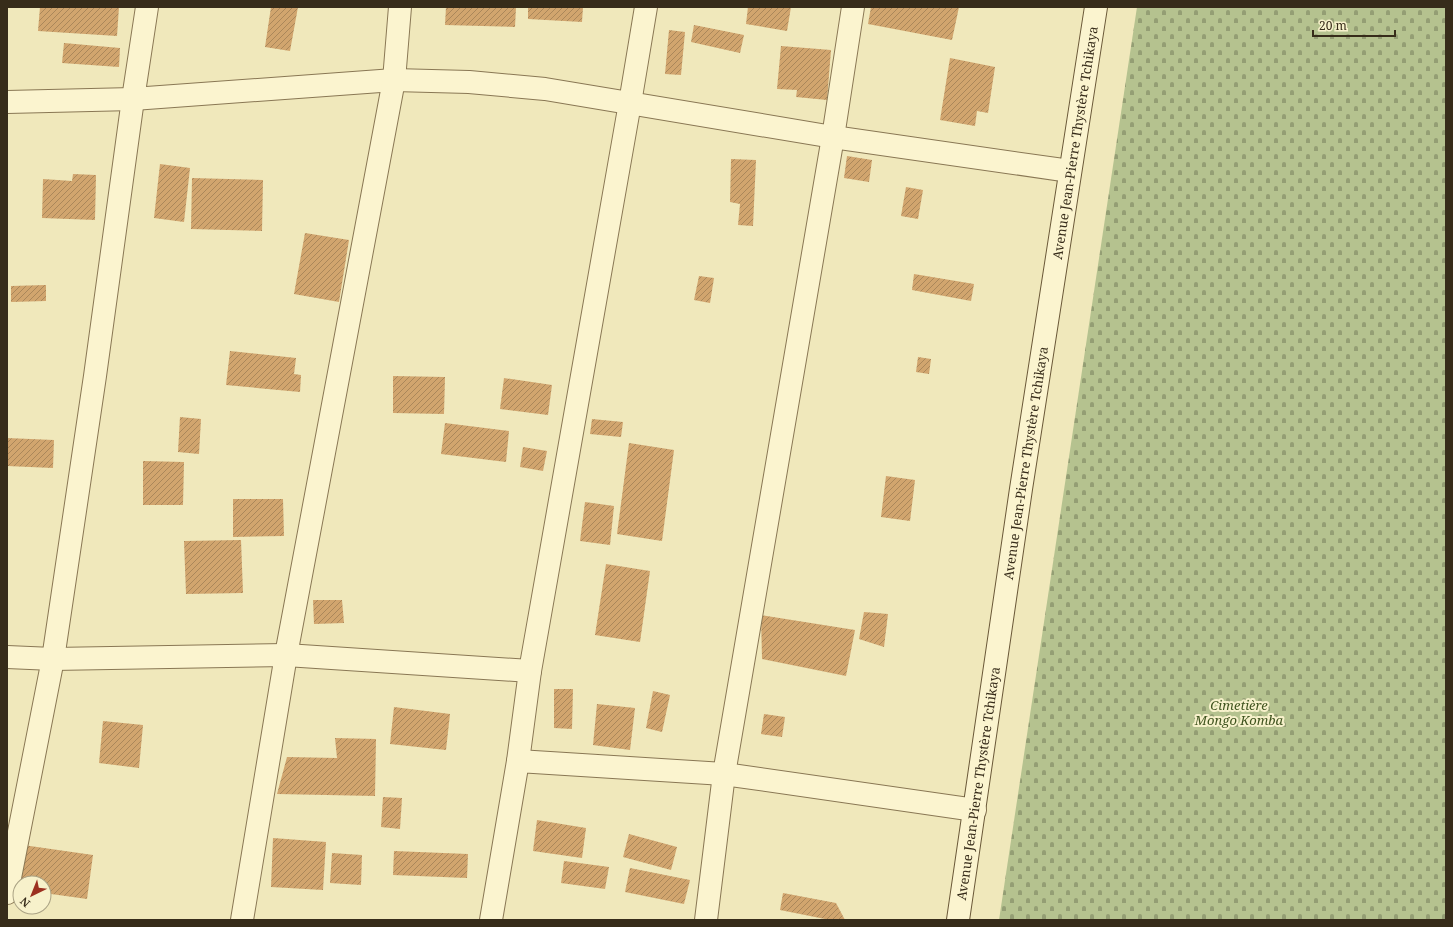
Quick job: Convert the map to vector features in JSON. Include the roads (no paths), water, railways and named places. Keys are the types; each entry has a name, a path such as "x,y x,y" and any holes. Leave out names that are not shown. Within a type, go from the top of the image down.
{"street":[{"path":"7,893 53,659 95,376 132,99 147,7"},
{"path":"242,920 286,655 394,80 400,7"},
{"path":"491,920 518,760 530,671 646,7"},
{"path":"706,920 724,774 854,7"},
{"name":"Avenue Jean-Pierre Thystère Tchikaya","path":"958,920 1021,489 1096,7"},
{"path":"7,102 132,99 394,80 469,82 545,89 833,137 1070,172"},
{"path":"7,657 53,659 286,655 530,671"},
{"path":"518,760 724,774 975,810"}],"park label":[{"name":"Cimetière Mongo Komba","path":"1239,712"}]}
